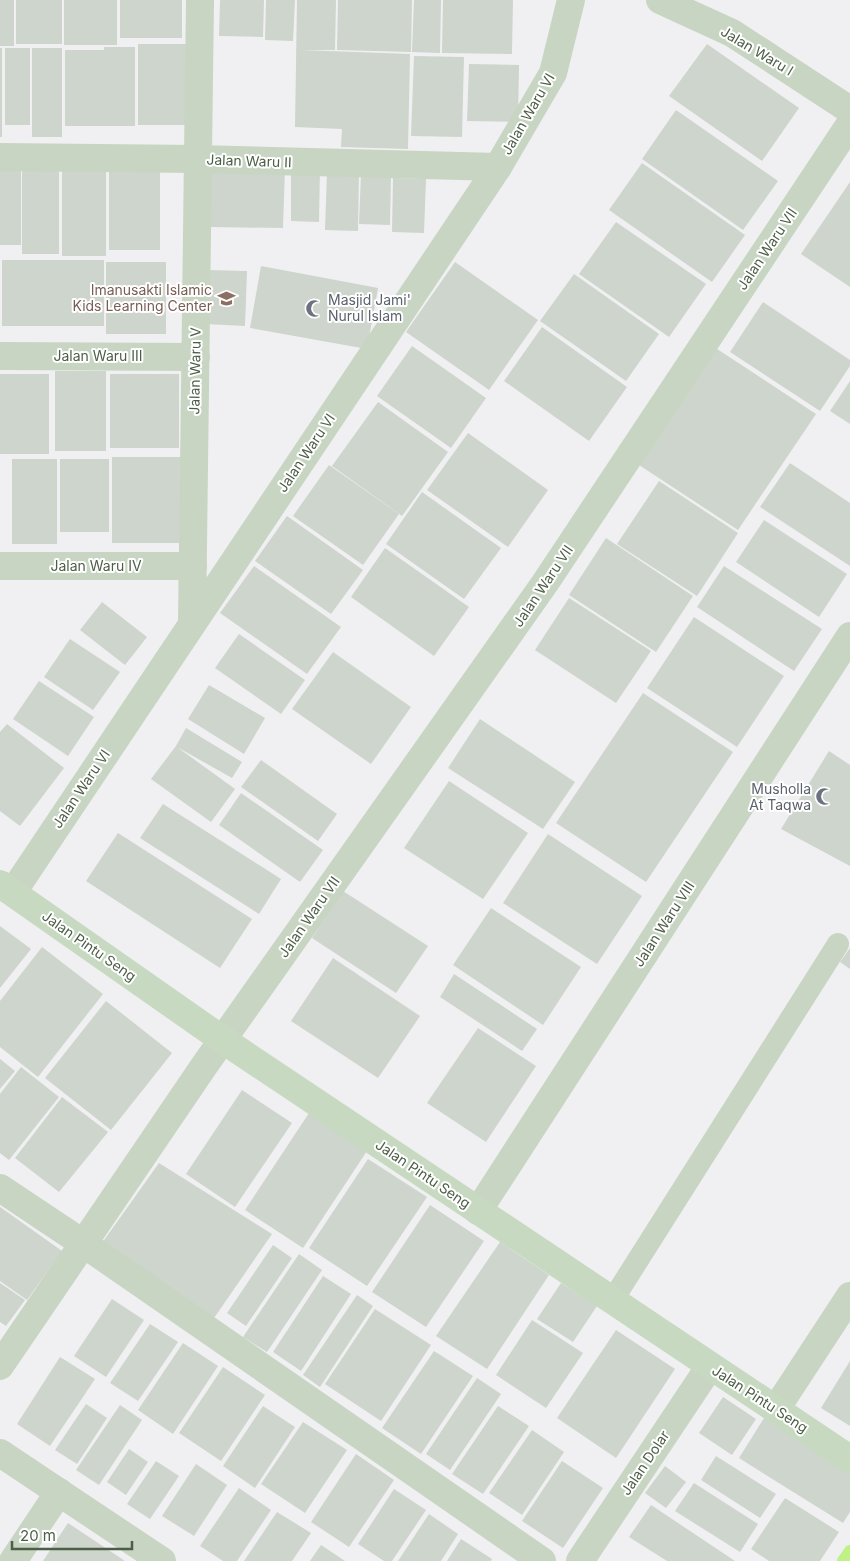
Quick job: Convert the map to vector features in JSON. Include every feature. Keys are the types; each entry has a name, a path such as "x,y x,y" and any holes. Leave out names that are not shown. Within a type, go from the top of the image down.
{"street":[{"name":"Jalan Waru V","path":"192,623 200,0"},
{"name":"Jalan Waru VI","path":"6,888 192,623 498,167 554,73 571,0"},
{"name":"Jalan Waru I","path":"660,0 732,33 850,110"},
{"name":"Jalan Waru VII","path":"0,1366 223,1040 546,583 850,124"},
{"name":"Jalan Waru II","path":"0,158 198,159 498,167"},
{"name":"Jalan Waru III","path":"0,356 196,357"},
{"name":"Jalan Waru IV","path":"0,566 193,566"},
{"name":"Jalan Waru VIII","path":"478,1211 850,636"},
{"name":"Jalan Pintu Seng","path":"6,888 223,1040 850,1459"},
{"path":"0,1188 542,1561"},
{"path":"776,1409 850,1296"},
{"name":"Jalan Dolar","path":"580,1561 710,1366"},
{"path":"0,1453 162,1561"},
{"path":"13,1561 59,1492"}],"lane":[{"path":"612,1301 838,944"}],"building":[{"path":"0,0 14,0 14,46 0,46"},
{"path":"16,0 62,0 62,44 16,44"},
{"path":"64,0 117,0 117,45 64,45"},
{"path":"120,0 182,0 182,38 120,38"},
{"path":"220,0 264,0 263,37 219,36"},
{"path":"266,0 295,0 293,41 265,40"},
{"path":"297,0 336,0 335,50 301,50 410,54 408,149 341,147 342,129 295,127"},
{"path":"338,0 412,0 411,52 337,50"},
{"path":"414,0 441,0 440,53 412,52"},
{"path":"443,0 513,0 512,54 442,53"},
{"path":"138,44 190,44 190,125 138,125"},
{"path":"707,44 799,108 762,161 669,96"},
{"path":"104,47 135,47 135,126 65,126 65,50 104,50"},
{"path":"0,48 2,48 2,137 0,137"},
{"path":"5,48 30,48 30,125 5,125"},
{"path":"32,48 62,48 62,137 32,137"},
{"path":"414,56 464,57 462,137 411,136"},
{"path":"469,64 519,65 518,122 467,121"},
{"path":"676,110 778,181 743,230 642,159"},
{"path":"642,163 745,235 712,282 609,210"},
{"path":"210,165 285,167 283,228 209,227"},
{"path":"291,165 320,166 319,222 291,221"},
{"path":"22,166 59,166 59,254 22,254"},
{"path":"0,167 21,167 21,245 0,245"},
{"path":"62,167 106,167 106,256 62,256"},
{"path":"109,168 160,168 160,250 109,250"},
{"path":"327,171 359,172 358,231 325,230"},
{"path":"361,174 391,175 390,225 359,224"},
{"path":"393,178 426,179 424,233 392,232"},
{"path":"850,182 850,287 801,254"},
{"path":"616,222 706,284 669,337 579,274"},
{"path":"2,260 104,260 104,326 2,326"},
{"path":"106,262 166,262 166,334 106,334"},
{"path":"455,262 538,320 489,390 406,332"},
{"name":"Masjid Jami' Nurul Islam","path":"261,266 378,288 367,349 250,328"},
{"name":"Imanusakti Islamic Kids Learning Center","path":"207,270 247,271 245,326 205,324"},
{"path":"574,274 659,334 626,381 540,321"},
{"path":"763,302 850,360 850,366 820,411 730,352"},
{"path":"542,327 627,387 589,441 504,381"},
{"path":"711,345 816,414 738,530 636,463"},
{"path":"412,346 486,398 451,448 377,396"},
{"path":"55,371 106,371 106,451 55,451"},
{"path":"0,374 49,374 49,454 0,454"},
{"path":"110,374 179,374 179,448 110,448"},
{"path":"850,381 850,424 830,411"},
{"path":"378,402 448,452 402,516 332,466"},
{"path":"468,433 548,490 508,547 427,490"},
{"path":"112,457 190,457 190,543 112,543"},
{"path":"12,459 57,459 57,544 12,544"},
{"path":"60,459 109,459 109,532 60,532"},
{"path":"790,463 850,503 850,566 760,507"},
{"path":"329,465 399,514 363,565 293,516"},
{"path":"659,481 738,533 697,596 617,544"},
{"path":"422,492 501,548 464,599 386,544"},
{"path":"287,516 363,570 331,614 255,561"},
{"path":"764,520 847,574 819,617 736,562"},
{"path":"606,538 693,596 656,652 569,595"},
{"path":"385,548 469,607 434,656 351,597"},
{"path":"254,566 341,627 307,674 220,613"},
{"path":"724,566 822,629 794,671 697,607"},
{"path":"569,598 651,651 616,703 535,650"},
{"path":"102,602 147,637 125,665 80,630"},
{"path":"694,617 784,676 737,747 647,688"},
{"path":"239,634 305,680 281,714 215,668"},
{"path":"70,639 120,672 93,710 44,677"},
{"path":"333,652 411,707 371,764 292,709"},
{"path":"39,681 94,717 68,756 13,719"},
{"path":"209,685 265,718 244,754 188,719"},
{"path":"643,693 733,752 646,882 556,823"},
{"path":"480,719 575,782 543,829 448,768"},
{"path":"7,724 64,768 20,826 0,811 0,732"},
{"path":"186,728 242,762 232,778 177,747 235,789 211,822 151,779 176,746"},
{"name":"Musholla At Taqwa","path":"829,751 850,765 850,866 781,829"},
{"path":"261,760 337,814 318,841 241,787"},
{"path":"449,781 528,833 483,899 404,848"},
{"path":"241,793 323,850 300,882 219,825"},
{"path":"163,804 281,879 259,914 140,838"},
{"path":"118,833 252,919 220,968 86,881"},
{"path":"548,834 642,896 597,964 503,903"},
{"path":"343,891 428,946 396,993 312,938"},
{"path":"491,908 581,967 543,1025 453,965"},
{"path":"0,926 31,949 0,988"},
{"path":"42,947 103,994 38,1077 0,1047 0,1001"},
{"path":"850,948 850,969 840,962"},
{"path":"333,958 420,1016 378,1078 291,1021"},
{"path":"454,974 537,1029 522,1051 440,997"},
{"path":"106,1001 172,1053 111,1130 45,1078"},
{"path":"478,1028 536,1066 486,1142 427,1103"},
{"path":"0,1059 15,1071 0,1089"},
{"path":"21,1067 59,1097 9,1160 0,1153 0,1094"},
{"path":"242,1090 292,1123 235,1207 186,1174"},
{"path":"62,1097 108,1132 59,1192 15,1158"},
{"path":"309,1113 367,1151 303,1248 245,1210"},
{"path":"368,1159 427,1197 367,1286 309,1248"},
{"path":"159,1163 272,1234 212,1321 102,1243"},
{"path":"430,1205 484,1241 426,1327 372,1292"},
{"path":"0,1207 62,1251 27,1300 0,1281"},
{"path":"500,1242 549,1275 487,1369 436,1336"},
{"path":"273,1245 292,1258 246,1326 227,1313"},
{"path":"299,1254 322,1270 267,1352 243,1337"},
{"path":"323,1276 351,1294 301,1371 273,1352"},
{"path":"0,1283 25,1300 6,1326 0,1322"},
{"path":"561,1283 597,1306 573,1342 537,1319"},
{"path":"357,1295 373,1306 320,1387 303,1375"},
{"path":"112,1299 144,1320 106,1377 74,1356"},
{"path":"375,1309 431,1345 381,1421 325,1384"},
{"path":"532,1320 583,1353 546,1408 496,1375"},
{"path":"150,1324 178,1342 138,1401 110,1383"},
{"path":"616,1330 675,1369 616,1458 557,1418"},
{"path":"183,1343 218,1366 173,1434 138,1410"},
{"path":"434,1351 473,1376 421,1454 382,1428"},
{"path":"60,1357 95,1379 50,1446 17,1424"},
{"path":"850,1361 850,1426 821,1408"},
{"path":"223,1367 265,1395 221,1461 179,1433"},
{"path":"477,1378 501,1394 450,1470 426,1454"},
{"path":"723,1397 756,1419 732,1455 699,1433"},
{"path":"86,1404 107,1418 77,1464 55,1450"},
{"path":"120,1405 142,1420 99,1485 76,1470"},
{"path":"263,1406 295,1427 255,1488 223,1466"},
{"path":"498,1406 529,1426 483,1494 452,1474"},
{"path":"764,1418 850,1473 850,1512 843,1523 739,1458"},
{"path":"303,1422 347,1450 305,1513 261,1484"},
{"path":"532,1430 564,1452 522,1515 489,1493"},
{"path":"129,1449 148,1462 126,1495 107,1482"},
{"path":"356,1454 394,1480 349,1547 311,1522"},
{"path":"716,1456 776,1494 760,1518 701,1480"},
{"path":"156,1461 179,1476 150,1519 127,1504"},
{"path":"562,1461 603,1488 563,1548 522,1521"},
{"path":"196,1464 227,1485 194,1536 162,1516"},
{"path":"665,1466 686,1482 666,1508 645,1493"},
{"path":"694,1483 758,1524 740,1552 675,1511"},
{"path":"239,1488 271,1510 237,1561 223,1561 200,1546"},
{"path":"394,1489 426,1510 392,1561 384,1561 358,1544"},
{"path":"785,1498 839,1532 820,1561 769,1561 751,1549"},
{"path":"651,1505 735,1561 667,1561 629,1537"},
{"path":"277,1512 311,1533 292,1561 244,1561"},
{"path":"429,1514 458,1534 441,1561 398,1561"},
{"path":"68,1523 125,1561 43,1561"},
{"path":"461,1539 492,1559 491,1561 447,1561"},
{"path":"321,1545 345,1561 310,1561"}],"waterway":[{"path":"843,1561 850,1551"}],"place":[{"name":"Imanusakti Islamic Kids Learning Center","path":"226,298"},
{"name":"Masjid Jami' Nurul Islam","path":"314,308"},
{"name":"Musholla At Taqwa","path":"825,797"}]}
